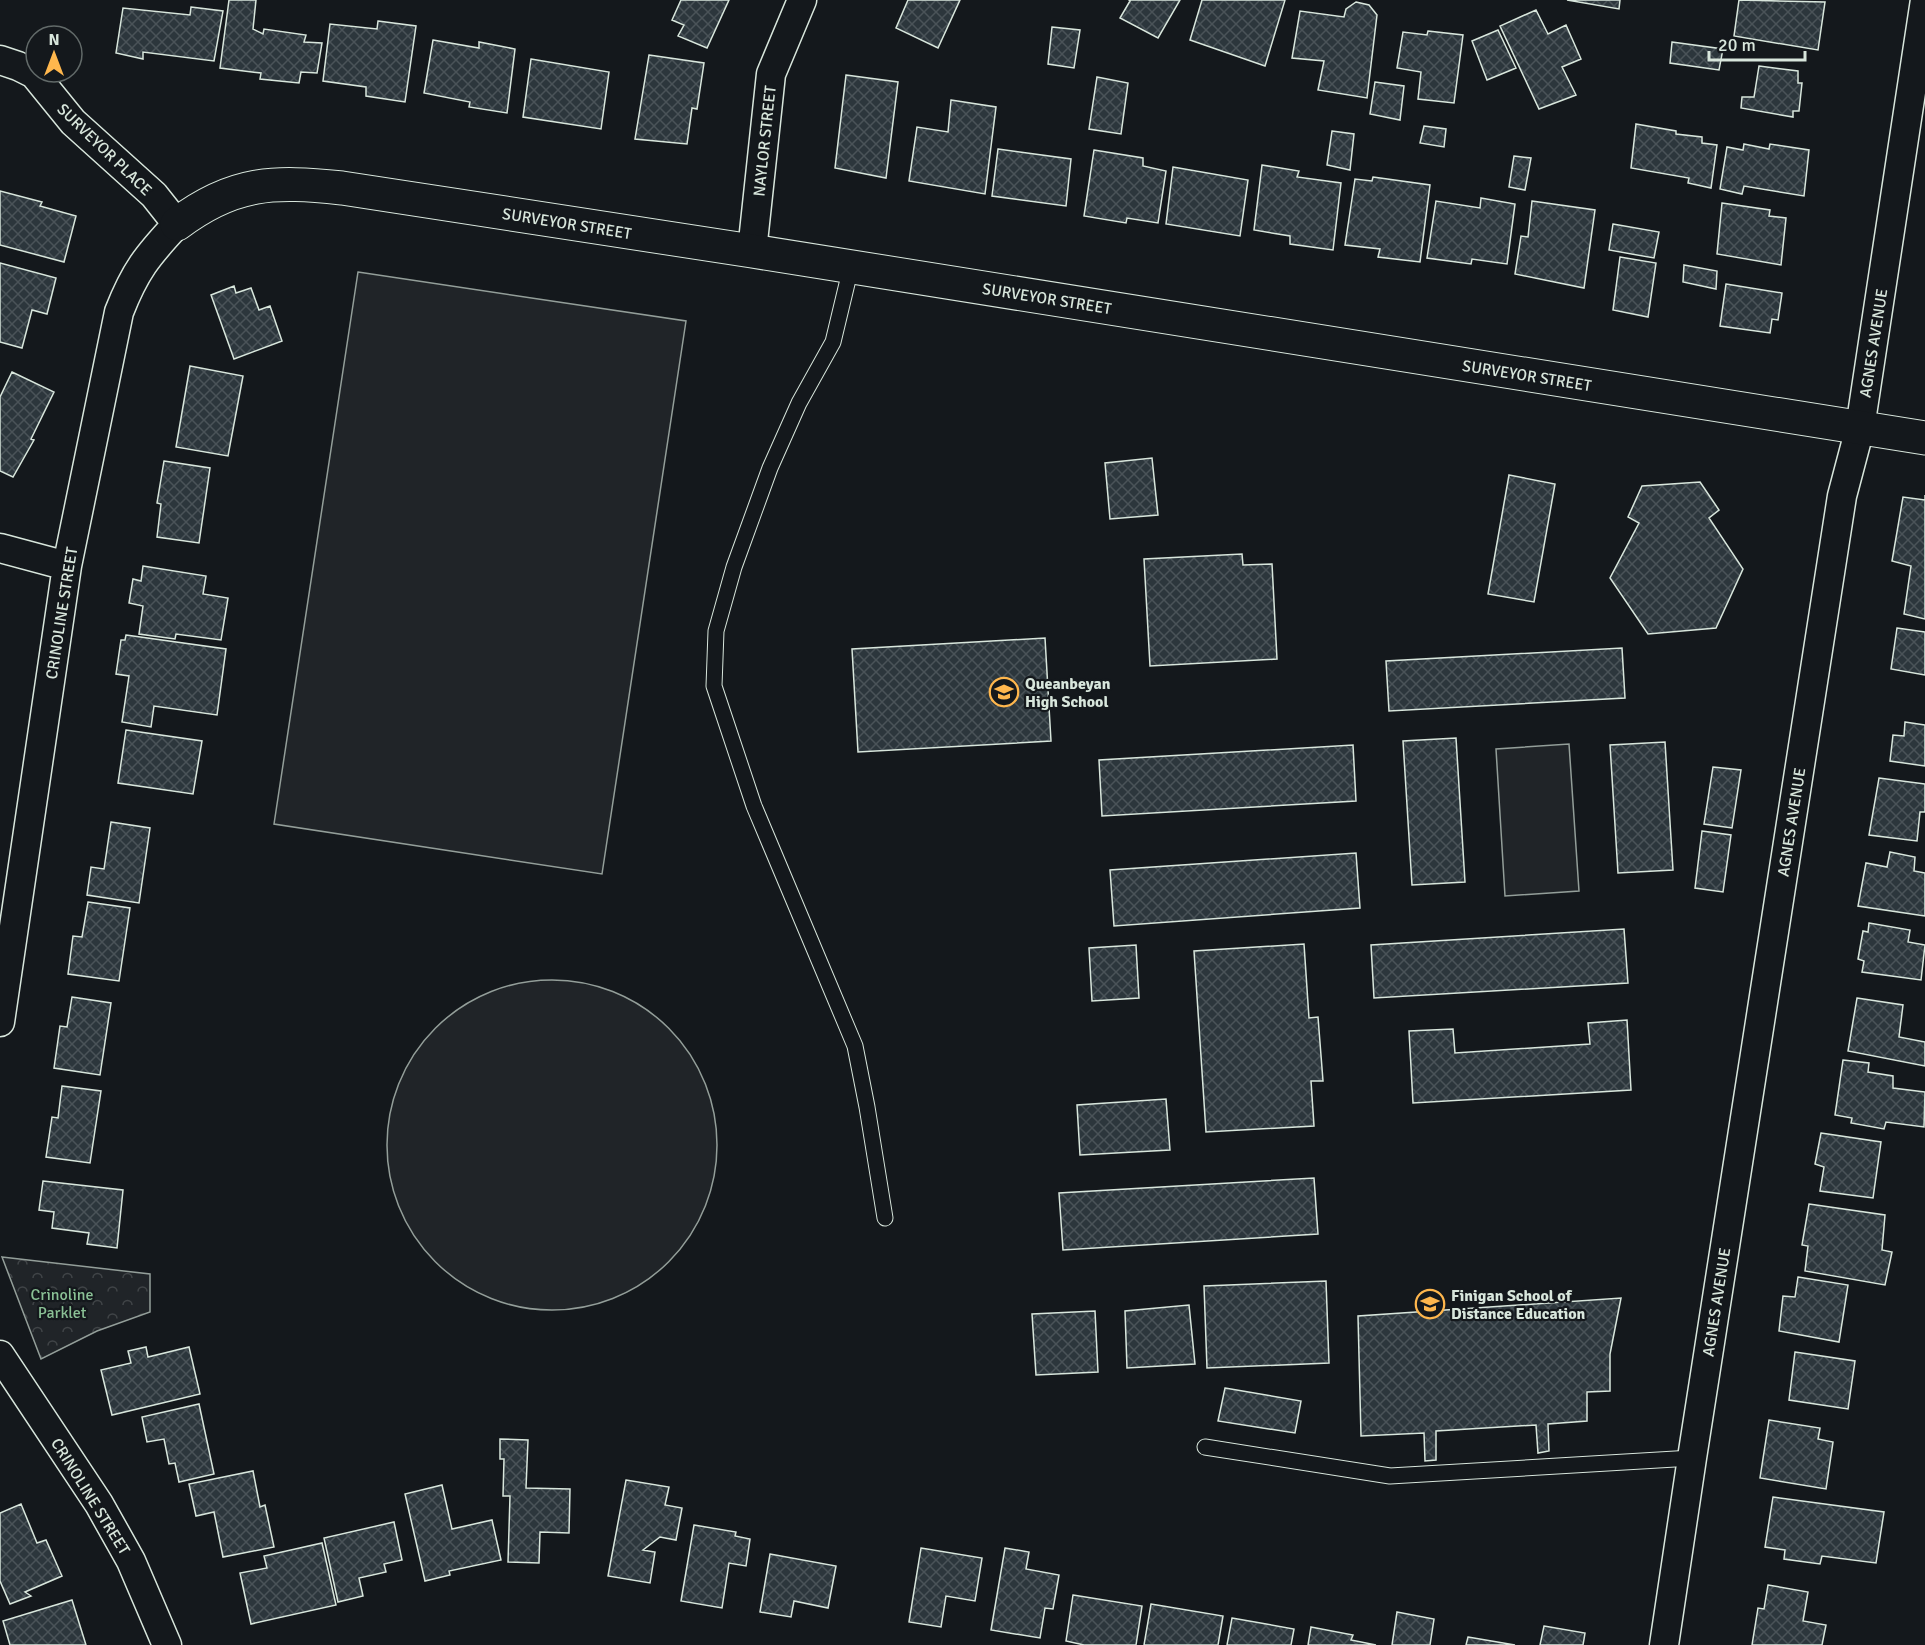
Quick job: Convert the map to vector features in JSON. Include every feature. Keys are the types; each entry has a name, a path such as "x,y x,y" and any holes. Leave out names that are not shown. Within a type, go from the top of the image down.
{"street":[{"name":"NAYLOR STREET","path":"752,251 771,74 802,0"},
{"name":"AGNES AVENUE","path":"1664,1645 1842,496 1860,428 1925,0"},
{"name":"SURVEYOR PLACE","path":"0,60 34,74 73,122 154,195 177,224"},
{"name":"SURVEYOR STREET","path":"177,224 198,208 227,194 270,184 298,183 342,188 1925,438"},
{"name":"CRINOLINE STREET","path":"0,1022 10,899 67,566 119,312 130,282 146,257 177,224"},
{"path":"0,548 67,566"},
{"name":"CRINOLINE STREET","path":"0,1355 99,1504 131,1561 167,1645"}],"lane":[{"path":"851,267 833,342 799,403 770,468 734,567 716,631 714,686 754,806 855,1046 885,1218"},
{"path":"1205,1447 1389,1476 1692,1458"}],"green space":[{"path":"358,272 686,321 602,874 274,824"},
{"path":"1569,744 1579,891 1505,896 1496,749"},
{"path":"552,980 584,983 615,993 644,1008 669,1028 689,1053 704,1082 714,1113 717,1145 714,1177 704,1208 689,1237 669,1262 644,1282 615,1297 584,1307 552,1310 520,1307 489,1297 460,1282 435,1262 415,1237 400,1208 390,1177 387,1145 390,1113 400,1082 415,1053 435,1028 460,1008 489,993 520,983"},
{"name":"Crinoline Parklet","path":"2,1257 150,1274 150,1312 97,1331 41,1359"}],"building":[{"path":"229,0 256,0 253,29 263,34 264,29 306,35 304,42 322,43 317,73 301,72 299,83 260,79 261,73 220,68"},
{"path":"681,0 729,0 707,48 678,36 684,25 672,20"},
{"path":"908,0 960,0 938,48 896,28"},
{"path":"1129,0 1180,0 1158,38 1120,18"},
{"path":"1202,0 1285,0 1265,66 1190,40"},
{"path":"1567,0 1620,0 1619,9"},
{"path":"1739,0 1825,2 1818,50 1734,36"},
{"path":"1356,2 1369,5 1377,15 1367,98 1318,90 1324,61 1292,58 1300,11 1344,17 1346,9"},
{"path":"191,7 223,11 214,61 143,52 143,59 116,53 123,8 190,15"},
{"path":"1536,10 1548,34 1566,25 1581,59 1562,67 1576,95 1539,109 1500,26"},
{"path":"378,21 416,26 405,102 366,96 366,87 323,81 330,24 377,29"},
{"path":"1052,27 1080,30 1074,68 1048,64"},
{"path":"1498,30 1516,68 1487,80 1472,41"},
{"path":"1428,31 1463,35 1454,103 1418,99 1421,72 1397,68 1403,32 1427,35"},
{"path":"433,40 479,48 479,42 515,49 507,113 469,107 470,102 424,93"},
{"path":"1672,42 1723,49 1719,70 1670,63"},
{"path":"649,55 704,63 697,109 692,108 687,144 635,139"},
{"path":"531,59 609,72 601,129 523,117"},
{"path":"1759,66 1798,71 1798,83 1802,83 1799,111 1793,111 1793,117 1741,108 1742,97 1754,97"},
{"path":"846,75 898,82 886,178 835,168"},
{"path":"1097,77 1128,83 1121,134 1089,129"},
{"path":"1375,82 1404,86 1400,120 1370,114"},
{"path":"951,100 996,107 985,194 909,181 917,127 948,132"},
{"path":"1636,124 1676,131 1676,134 1702,137 1702,143 1717,145 1711,188 1688,183 1689,178 1631,168"},
{"path":"1424,126 1446,129 1444,147 1420,143"},
{"path":"1332,131 1354,134 1350,170 1327,165"},
{"path":"1744,144 1769,149 1770,144 1809,150 1804,196 1744,186 1742,194 1720,189 1727,147 1743,150"},
{"path":"998,149 1071,159 1066,206 992,196"},
{"path":"1094,150 1143,158 1143,166 1166,171 1158,223 1127,218 1126,223 1084,216"},
{"path":"1514,156 1531,158 1525,190 1509,187"},
{"path":"1262,165 1299,171 1297,177 1341,183 1333,250 1290,244 1290,236 1254,230"},
{"path":"1173,167 1248,180 1240,236 1166,224"},
{"path":"1373,177 1430,185 1420,262 1378,257 1380,249 1345,245 1355,179 1372,181"},
{"path":"0,191 42,202 40,206 76,216 64,262 0,245"},
{"path":"1481,198 1515,204 1507,264 1472,259 1471,264 1427,258 1436,201 1480,208"},
{"path":"1532,201 1595,210 1584,288 1515,274 1521,236 1528,237"},
{"path":"1722,203 1770,210 1769,216 1786,218 1781,265 1717,254"},
{"path":"1613,224 1659,232 1654,258 1609,250"},
{"path":"1620,257 1656,263 1648,317 1613,310"},
{"path":"0,263 56,278 47,314 32,310 22,348 0,342"},
{"path":"1684,265 1717,271 1716,289 1683,282"},
{"path":"1726,284 1782,293 1778,320 1772,319 1770,333 1720,326"},
{"path":"234,286 236,293 251,288 259,310 270,306 282,341 234,359 211,295"},
{"path":"190,366 243,376 228,456 176,447"},
{"path":"12,372 54,392 31,439 34,440 13,477 0,471 0,397"},
{"path":"1152,458 1158,515 1110,519 1105,463"},
{"path":"164,461 210,468 199,543 157,537 161,504 157,503"},
{"path":"1509,475 1555,484 1534,602 1488,594"},
{"path":"1700,482 1719,510 1709,518 1743,569 1716,628 1648,634 1610,578 1639,523 1628,517 1642,486"},
{"path":"1903,497 1925,500 1925,619 1904,614 1911,566 1892,561"},
{"path":"1242,554 1243,565 1272,564 1277,659 1150,666 1144,559"},
{"path":"143,566 206,576 203,594 228,598 221,640 176,634 175,639 139,634 143,606 129,603 133,579 141,581"},
{"path":"1897,628 1925,632 1925,675 1891,669"},
{"path":"126,635 226,649 217,715 154,706 151,727 122,722 129,676 116,674 121,640 125,640"},
{"path":"1045,638 1051,741 858,752 852,649"},
{"path":"1622,648 1625,698 1389,711 1386,661"},
{"path":"1905,722 1925,725 1925,766 1890,761 1893,735 1904,736"},
{"path":"126,730 202,741 193,794 118,783"},
{"path":"1456,738 1465,882 1412,885 1403,741"},
{"path":"1665,742 1673,870 1618,873 1610,745"},
{"path":"1353,745 1356,801 1102,816 1099,760"},
{"path":"1713,767 1741,770 1732,828 1704,824"},
{"path":"1879,778 1925,784 1925,812 1920,812 1917,841 1869,835"},
{"path":"111,822 150,828 139,903 87,895 91,867 104,869"},
{"path":"1702,831 1731,835 1723,892 1695,888"},
{"path":"1890,852 1915,857 1914,871 1925,873 1925,916 1858,906 1866,863 1887,867"},
{"path":"1356,853 1360,908 1114,926 1110,870"},
{"path":"88,902 130,908 119,981 68,974 73,936 82,937"},
{"path":"1869,923 1910,930 1908,942 1925,945 1921,980 1862,972 1864,961 1858,959 1863,931 1868,932"},
{"path":"1624,929 1628,983 1374,998 1371,945"},
{"path":"1304,944 1309,1018 1318,1017 1323,1081 1311,1081 1314,1126 1206,1132 1194,951"},
{"path":"1136,945 1139,998 1092,1001 1089,948"},
{"path":"72,997 111,1003 100,1075 54,1068 60,1026 67,1027"},
{"path":"1857,998 1903,1005 1899,1037 1925,1042 1925,1066 1848,1051"},
{"path":"1627,1020 1631,1090 1413,1103 1409,1031 1453,1029 1455,1053 1590,1044 1588,1023"},
{"path":"1843,1060 1869,1063 1868,1072 1893,1076 1893,1088 1925,1092 1924,1127 1886,1122 1884,1129 1851,1123 1852,1118 1835,1115"},
{"path":"62,1086 101,1091 90,1163 46,1157 52,1117 58,1118"},
{"path":"1166,1099 1170,1150 1080,1155 1077,1105"},
{"path":"1821,1133 1881,1142 1873,1198 1820,1191 1824,1167 1815,1164"},
{"path":"1314,1178 1318,1234 1063,1250 1059,1193"},
{"path":"43,1181 123,1190 117,1248 87,1244 89,1233 52,1228 54,1212 39,1210"},
{"path":"1809,1204 1885,1215 1882,1250 1892,1252 1885,1285 1805,1271 1808,1246 1802,1245"},
{"path":"1798,1277 1848,1285 1839,1342 1779,1331 1783,1296 1795,1297"},
{"path":"1326,1281 1329,1363 1207,1368 1204,1286"},
{"name":"Finigan School of Distance Education","path":"1621,1298 1610,1354 1610,1391 1587,1392 1587,1421 1548,1424 1549,1451 1538,1453 1536,1425 1436,1431 1436,1460 1425,1461 1424,1433 1361,1436 1358,1316"},
{"path":"1189,1305 1195,1364 1127,1368 1125,1311"},
{"path":"1095,1311 1098,1372 1036,1375 1032,1314"},
{"path":"146,1347 148,1357 189,1347 200,1394 112,1415 101,1370 131,1363 128,1351"},
{"path":"1795,1352 1855,1361 1848,1409 1789,1400"},
{"path":"1225,1388 1301,1401 1295,1433 1218,1421"},
{"path":"199,1404 214,1474 179,1482 175,1463 169,1464 164,1439 147,1442 142,1417"},
{"path":"1769,1420 1820,1428 1818,1439 1833,1442 1826,1489 1760,1478"},
{"path":"500,1439 528,1440 526,1488 570,1489 569,1533 540,1532 539,1563 508,1562 510,1496 503,1496 504,1459 500,1459"},
{"path":"253,1471 260,1507 265,1505 274,1547 223,1557 214,1512 196,1516 189,1484"},
{"path":"626,1480 669,1487 665,1505 682,1508 676,1540 660,1537 643,1550 655,1552 650,1583 608,1576"},
{"path":"442,1485 452,1529 492,1520 501,1560 449,1571 450,1575 425,1581 405,1494"},
{"path":"1773,1497 1884,1512 1876,1563 1822,1556 1820,1564 1784,1559 1785,1550 1765,1547"},
{"path":"21,1504 37,1543 46,1540 62,1576 25,1592 31,1596 10,1604 0,1581 0,1513"},
{"path":"394,1522 402,1560 384,1564 386,1572 359,1578 363,1596 338,1602 324,1538"},
{"path":"694,1525 736,1532 735,1536 750,1539 746,1566 729,1563 722,1608 681,1601"},
{"path":"322,1543 336,1605 251,1624 240,1573 267,1568 264,1556"},
{"path":"921,1548 982,1558 975,1601 946,1596 941,1627 909,1622"},
{"path":"1005,1548 1029,1552 1026,1569 1059,1575 1053,1609 1045,1608 1040,1638 991,1630"},
{"path":"770,1554 836,1566 828,1608 794,1601 791,1617 760,1612"},
{"path":"1768,1585 1808,1592 1803,1621 1826,1625 1822,1645 1752,1645 1758,1608 1764,1609"},
{"path":"1073,1595 1142,1606 1136,1645 1084,1645 1066,1641"},
{"path":"72,1600 86,1645 10,1645 3,1621"},
{"path":"1151,1604 1223,1616 1218,1645 1144,1645"},
{"path":"1397,1612 1434,1619 1430,1645 1392,1645"},
{"path":"1232,1618 1294,1629 1291,1645 1227,1645"},
{"path":"1544,1626 1585,1633 1583,1645 1540,1645"},
{"path":"1311,1627 1353,1635 1351,1640 1376,1645 1308,1645"},
{"path":"1468,1637 1515,1645 1466,1645"}],"place":[{"name":"Queanbeyan High School","path":"1004,692"},
{"name":"Finigan School of Distance Education","path":"1430,1304"}]}
